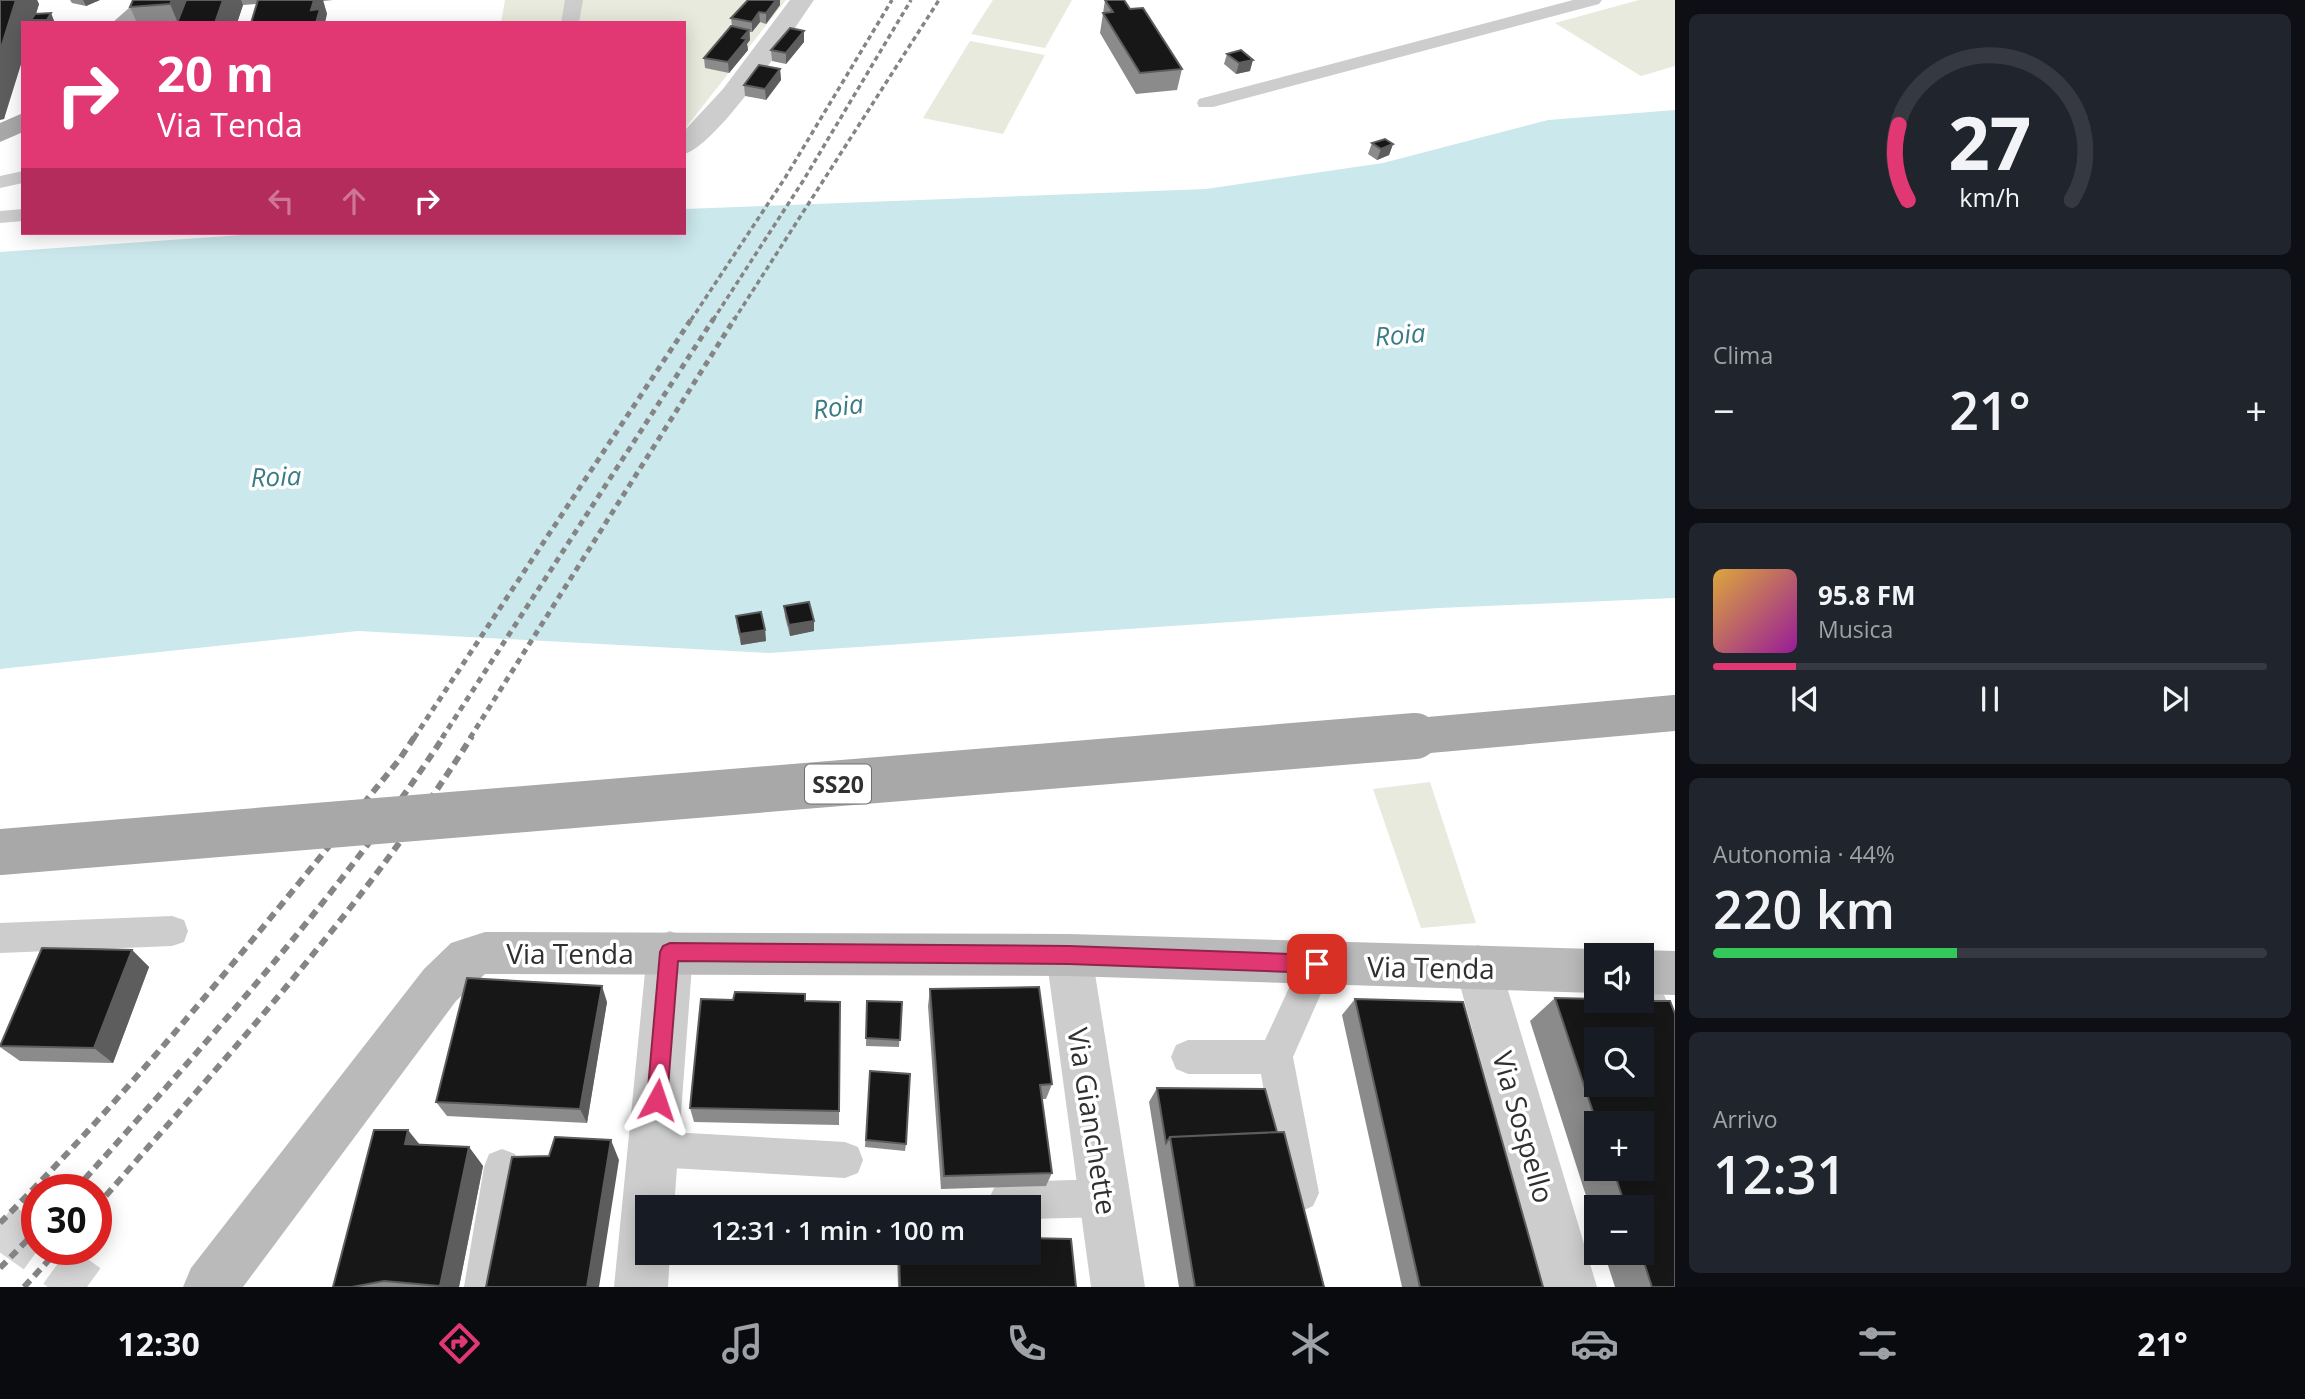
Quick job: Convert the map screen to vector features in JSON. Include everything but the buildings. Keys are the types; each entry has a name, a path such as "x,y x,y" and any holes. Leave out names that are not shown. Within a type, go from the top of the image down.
{"main road":[{"path":"126,21 152,0"},
{"path":"0,134 21,122"},
{"name":"SS20","path":"0,852 1204,755 1675,713"},
{"name":"Via Tenda","path":"210,1287 440,985 467,958 485,953 1069,955 1584,971"},
{"path":"1654,972 1675,972"}],"street":[{"path":"686,144 702,130 802,0"},
{"path":"649,1195 670,952"},
{"name":"Via Gianchette","path":"1069,955 1118,1287"},
{"name":"Via Sospello","path":"1478,967 1570,1287"},
{"path":"641,1287 643,1265"}],"lane":[{"path":"570,21 574,0"},
{"path":"1206,103 1593,0"},
{"path":"0,182 21,177"},
{"path":"0,217 21,215"},
{"path":"0,938 172,931"},
{"path":"1300,1193 1275,1057 1317,964"},
{"path":"1654,1011 1675,1059"},
{"path":"1188,1057 1275,1057"},
{"path":"653,1149 845,1160"},
{"path":"483,1287 502,1167"},
{"path":"1041,1200 1105,1198"}],"shaded area":[{"path":"505,0 786,0 686,127 686,21 501,21"},
{"path":"993,0 1072,0 1045,48 971,34"},
{"path":"1639,0 1675,0 1675,66 1641,76 1555,23"},
{"path":"970,41 1045,55 1003,134 923,118"},
{"path":"1430,782 1476,923 1421,928 1373,789"}],"water":[{"name":"Roia","path":"1675,110 1675,598 1439,608 769,653 358,631 0,669 0,252 242,235 686,235 686,209 1206,189 1383,163 1548,120"}],"tunnel":[{"path":"0,1224 87,1287"}],"railway":[{"path":"691,320 785,178 892,0"},
{"path":"713,320 803,181 911,0"},
{"path":"734,320 939,0"},
{"path":"414,738 692,318"},
{"path":"442,738 714,318"},
{"path":"470,738 735,318"},
{"path":"0,1223 156,1055 399,760 415,736"},
{"path":"89,1174 220,1026 315,913 360,855 444,736"},
{"path":"112,1189 341,920 387,860 472,736"},
{"path":"0,1268 21,1246"},
{"path":"24,1287 44,1265"}],"route":[{"path":"657,1100 670,952 1069,955 1317,964"}]}
